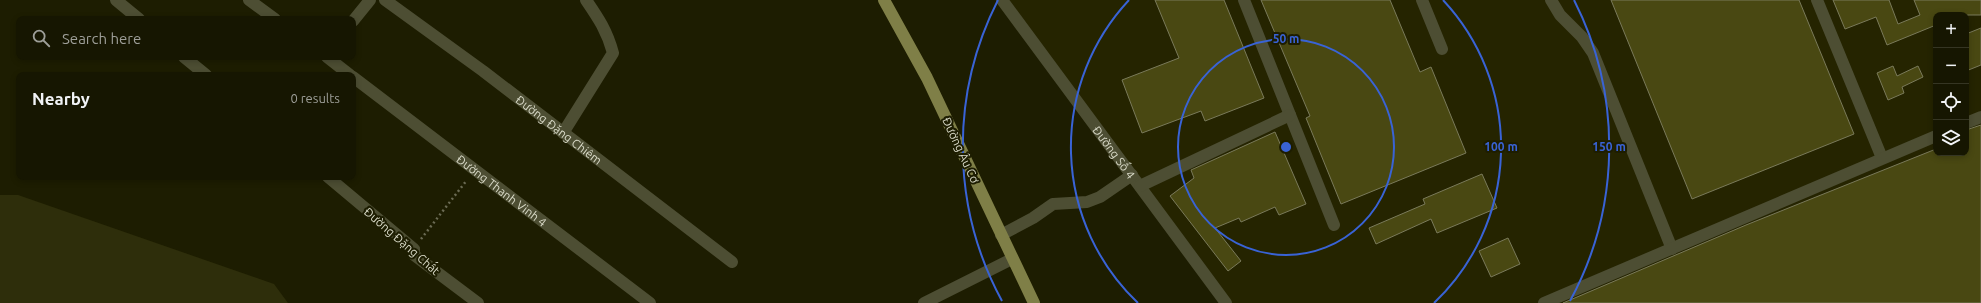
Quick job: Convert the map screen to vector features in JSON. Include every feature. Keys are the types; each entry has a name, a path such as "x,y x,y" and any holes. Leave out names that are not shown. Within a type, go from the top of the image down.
{"main road":[{"name":"Đường Âu Cơ","path":"884,0 926,78 1034,303"}],"street":[{"path":"116,0 135,16"},
{"path":"249,0 271,16"},
{"path":"356,17 370,0"},
{"name":"Đường Đặng Chiêm","path":"385,0 732,262"},
{"path":"563,133 612,54 608,34 603,24 586,0"},
{"name":"Đường Số 4","path":"1002,0 1226,303"},
{"path":"1244,0 1334,224"},
{"path":"1422,0 1442,49"},
{"path":"1551,0 1560,15 1582,37 1592,53 1672,250"},
{"path":"1817,0 1882,158"},
{"path":"188,60 202,72"},
{"path":"331,60 346,72"},
{"name":"Đường Thanh Vinh 4","path":"356,79 650,303"},
{"path":"1140,186 1290,115"},
{"path":"1969,122 1981,117"},
{"path":"1544,303 1672,250 1933,137"},
{"path":"1001,235 1033,218 1054,204 1087,202 1100,197 1132,175"},
{"name":"Đường Đặng Chất","path":"332,180 414,249 414,255 478,303"},
{"path":"924,303 1012,259"}],"path":[{"path":"414,249 474,170"}],"shaded area":[{"path":"1002,0 1981,0 1981,303 1226,303"},
{"path":"0,195 18,195 274,284 288,303 0,303"}],"building":[{"path":"1155,0 1224,0 1264,98 1205,121 1201,111 1142,133 1122,80 1179,58"},
{"path":"1261,0 1390,0 1420,72 1431,67 1466,153 1341,204 1306,118 1310,116"},
{"path":"1611,0 1799,0 1854,134 1692,199"},
{"path":"1833,0 1889,0 1898,24 1920,15 1914,0 1981,0 1981,15 1969,15 1969,12 1933,12 1933,26 1887,45 1876,17 1845,29"},
{"path":"1981,28 1981,65 1969,70 1969,48 1969,33"},
{"path":"1893,66 1897,76 1918,66 1923,77 1902,87 1904,93 1888,100 1877,73"},
{"path":"1981,125 1981,303 1563,303 1746,225 1933,150 1933,156 1969,156 1969,129"},
{"path":"1275,132 1306,204 1279,215 1275,207 1241,222 1239,218 1215,228 1241,261 1228,271 1170,196 1194,178 1191,170"},
{"path":"1482,174 1497,208 1437,233 1431,219 1376,244 1369,228 1425,204 1423,199"},
{"path":"1508,238 1520,264 1491,277 1479,251"}]}
